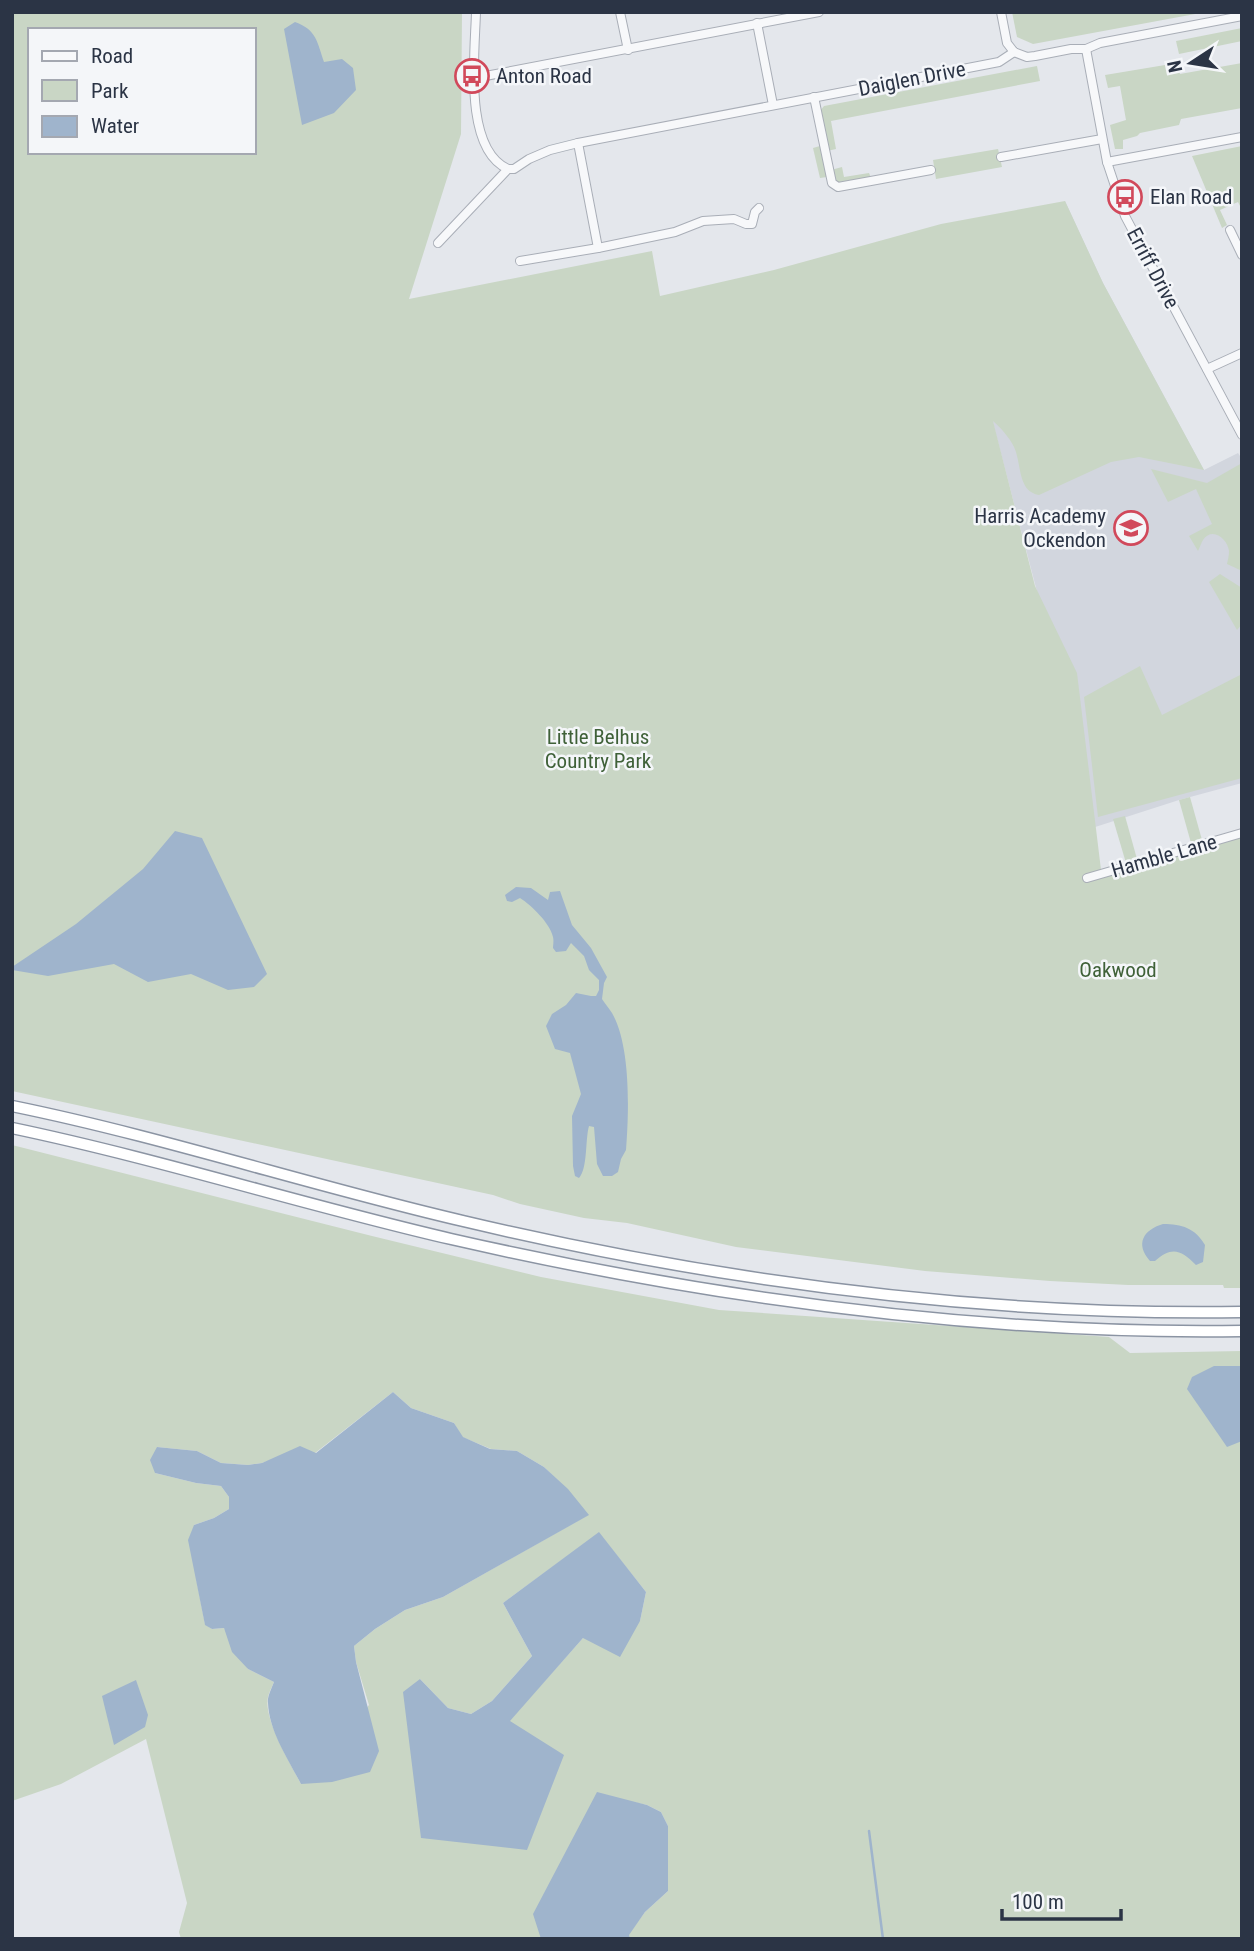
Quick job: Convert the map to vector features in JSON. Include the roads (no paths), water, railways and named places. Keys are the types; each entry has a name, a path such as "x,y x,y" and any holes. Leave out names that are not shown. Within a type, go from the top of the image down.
{"highway":[{"path":"12,1106 132,1134 450,1218 565,1244 668,1263 774,1280 949,1300 1079,1309 1242,1311"},
{"path":"12,1128 93,1145 450,1238 568,1264 710,1290 883,1313 1015,1325 1121,1330 1242,1331"}],"street":[{"path":"476,12 477,122 486,149 500,166 508,169"},
{"path":"620,12 628,50"},
{"path":"475,78 819,12"},
{"path":"1001,12 1007,43 1014,52"},
{"name":"Daiglen Drive","path":"438,243 508,169 514,169 550,150 999,62 1014,52 1027,57 1086,49 1100,43 1242,16"},
{"path":"757,23 773,105"},
{"name":"Erriff Drive","path":"1086,49 1107,162 1125,216 1242,435"},
{"path":"814,97 834,186 931,170"},
{"path":"1107,162 1242,137"},
{"path":"1001,157 1102,139"},
{"path":"578,143 598,248"},
{"path":"520,261 675,232 703,221 734,219 752,224 759,208"},
{"path":"1230,230 1242,255"},
{"path":"1207,369 1242,353"},
{"name":"Hamble Lane","path":"1087,878 1242,833"}],"water":[{"path":"295,22 312,33 324,62 342,59 353,68 356,90 334,113 302,125 284,29"},
{"path":"175,831 202,838 267,974 254,987 228,990 191,974 148,982 114,964 48,976 12,970 12,967 76,924 143,869"},
{"path":"516,887 531,888 548,900 550,892 560,891 572,925 591,948 607,977 602,999 612,1013 623,1043 628,1099 626,1150 618,1172 612,1176 603,1176 597,1164 594,1127 589,1126 584,1168 579,1178 575,1176 572,1116 581,1094 570,1053 555,1049 546,1026 552,1014 566,1005 576,993 596,996 599,980 589,970 584,956 571,943 566,951 556,952 548,926 529,905 520,898 507,901 505,895"},
{"path":"1163,1224 1182,1226 1197,1235 1205,1245 1203,1262 1196,1265 1176,1252 1166,1253 1155,1261 1150,1261 1143,1249 1143,1238 1150,1230"},
{"path":"1214,1366 1242,1366 1242,1441 1227,1447 1187,1389 1192,1377"},
{"path":"393,1392 411,1408 454,1423 463,1437 490,1449 517,1451 544,1467 568,1489 589,1515 443,1597 405,1610 354,1646 379,1751 370,1772 332,1782 301,1784 280,1745 269,1713 268,1700 274,1682 248,1669 232,1652 224,1628 212,1629 205,1625 188,1540 194,1525 229,1509 229,1497 221,1486 155,1473 150,1460 157,1447 197,1451 221,1463 248,1465 262,1463 300,1446 316,1453"},
{"path":"599,1532 646,1592 640,1621 620,1657 583,1638 510,1721 564,1755 527,1850 421,1838 403,1692 420,1679 448,1708 471,1714 492,1701 532,1656 503,1603"},
{"path":"136,1680 148,1715 145,1727 114,1745 102,1696"},
{"path":"597,1792 647,1805 661,1812 668,1826 668,1891 645,1912 629,1935 630,1939 541,1939 533,1914"}],"waterway":[{"path":"869,1831 883,1939"}],"place":[{"name":"Anton Road","path":"472,76"},
{"name":"Elan Road","path":"1125,197"},
{"name":"Harris Academy Ockendon","path":"1131,528"}],"park label":[{"name":"Little Belhus Country Park","path":"598,749"},
{"name":"Oakwood","path":"1118,970"}]}
